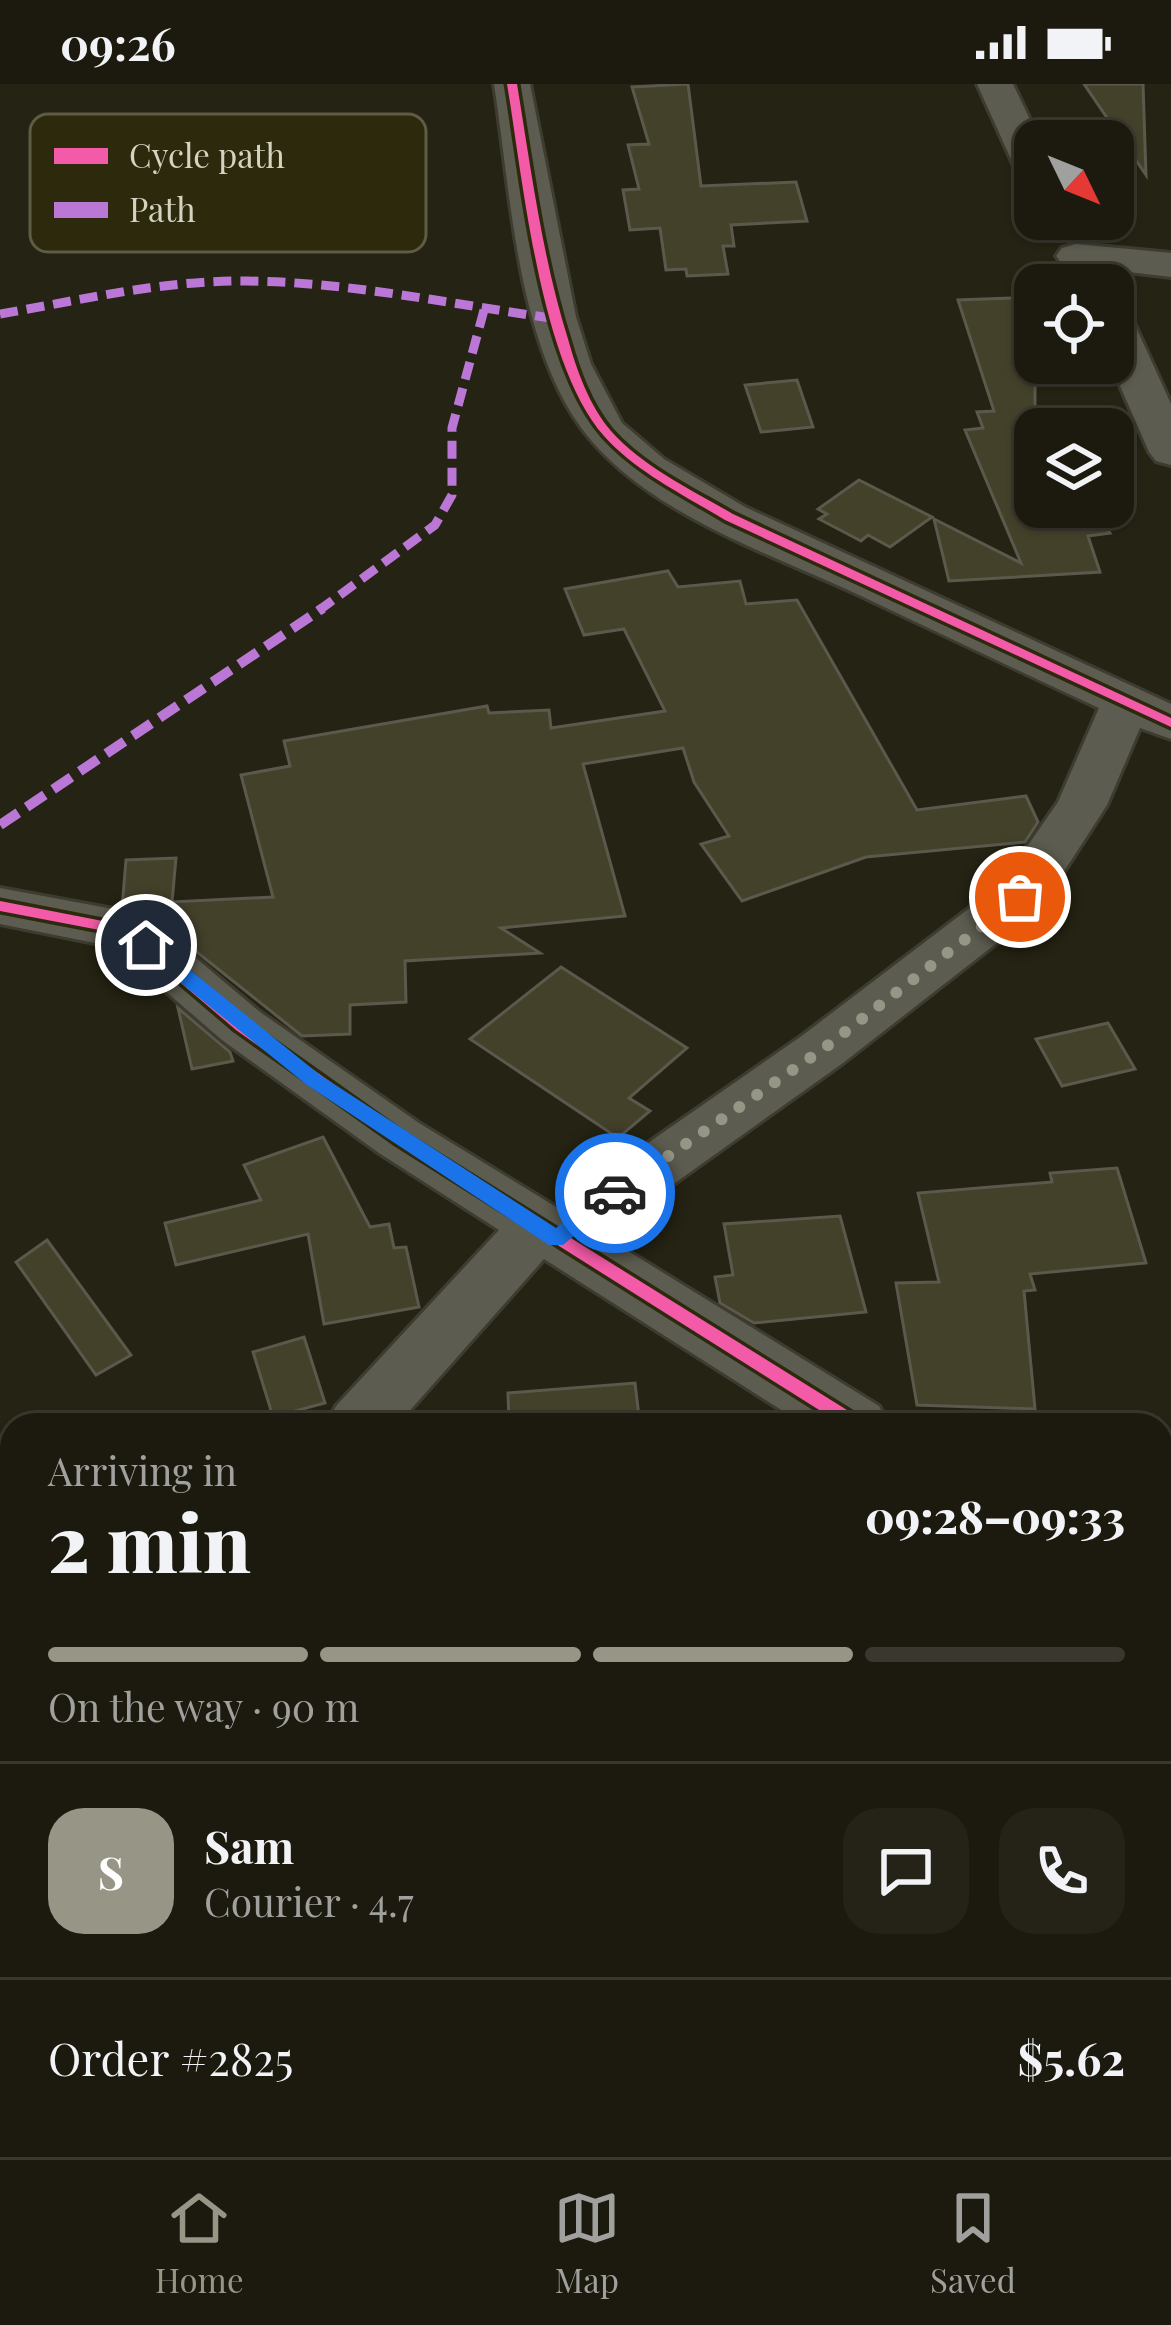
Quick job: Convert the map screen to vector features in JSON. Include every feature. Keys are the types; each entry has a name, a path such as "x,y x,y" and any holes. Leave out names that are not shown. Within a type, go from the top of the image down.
{"street":[{"path":"370,1413 547,1233 823,1049 1020,897 1082,805 1158,709 729,517 663,478 604,430 569,364 512,84"},
{"path":"995,84 1014,125"},
{"path":"1134,267 1171,265"},
{"path":"1134,370 1171,452"},
{"path":"0,906 113,928 146,945 314,1080 547,1233 838,1413"}],"building":[{"path":"688,84 701,186 796,182 807,221 731,225 734,246 723,246 728,274 687,276 686,269 666,270 660,228 630,230 623,190 639,189 628,145 649,144 632,87"},
{"path":"1084,84 1143,84 1146,175 1134,157 1134,120 1109,120"},
{"path":"1014,298 1014,384 1035,384 1035,408 1014,408 1014,528 1107,528 1110,533 1088,536 1100,572 949,581 934,519 1021,563 965,430 983,428 977,412 994,411 958,300"},
{"path":"797,380 813,427 761,432 745,385"},
{"path":"859,480 932,517 890,547 868,535 861,541 819,519 827,514 818,509"},
{"path":"668,571 678,587 740,581 746,604 797,600 917,810 1026,796 1038,822 1025,842 866,857 742,901 701,844 729,836 694,782 683,748 583,764 625,916 501,928 540,953 405,961 406,1002 350,1005 350,1034 302,1036 168,929 122,908 126,860 176,858 172,902 273,897 241,775 290,766 284,741 487,706 489,713 549,710 551,728 665,711 624,629 584,635 565,589"},
{"path":"561,967 687,1048 629,1098 650,1111 618,1138 470,1039"},
{"path":"178,1008 230,1052 233,1061 192,1069"},
{"path":"1108,1023 1135,1069 1062,1086 1036,1039"},
{"path":"323,1137 370,1227 389,1224 394,1248 406,1247 419,1307 324,1324 308,1234 176,1265 165,1223 261,1200 244,1165"},
{"path":"1117,1168 1146,1263 1030,1274 1035,1290 1024,1291 1035,1409 917,1405 896,1283 939,1282 918,1193 1052,1182 1050,1173"},
{"path":"840,1216 866,1312 754,1323 720,1303 715,1277 733,1275 724,1224"},
{"path":"47,1240 131,1355 96,1375 16,1262"},
{"path":"304,1337 325,1403 272,1413 253,1352"},
{"path":"635,1383 639,1413 509,1413 508,1393"}],"marked path":[{"path":"0,314 153,288 247,281 364,290 558,319"},
{"path":"0,825 378,571 435,525 452,495 452,428 484,310"}],"cycle path":[{"path":"512,84 556,317 586,403 619,445 664,479 729,517 1171,723"},
{"path":"0,906 113,928 146,945 241,1026 399,1138 838,1413"}],"way so far":[{"path":"615,1193 823,1049 1020,897"}],"route":[{"path":"146,945 241,1026 314,1080 556,1239 615,1193"}]}
